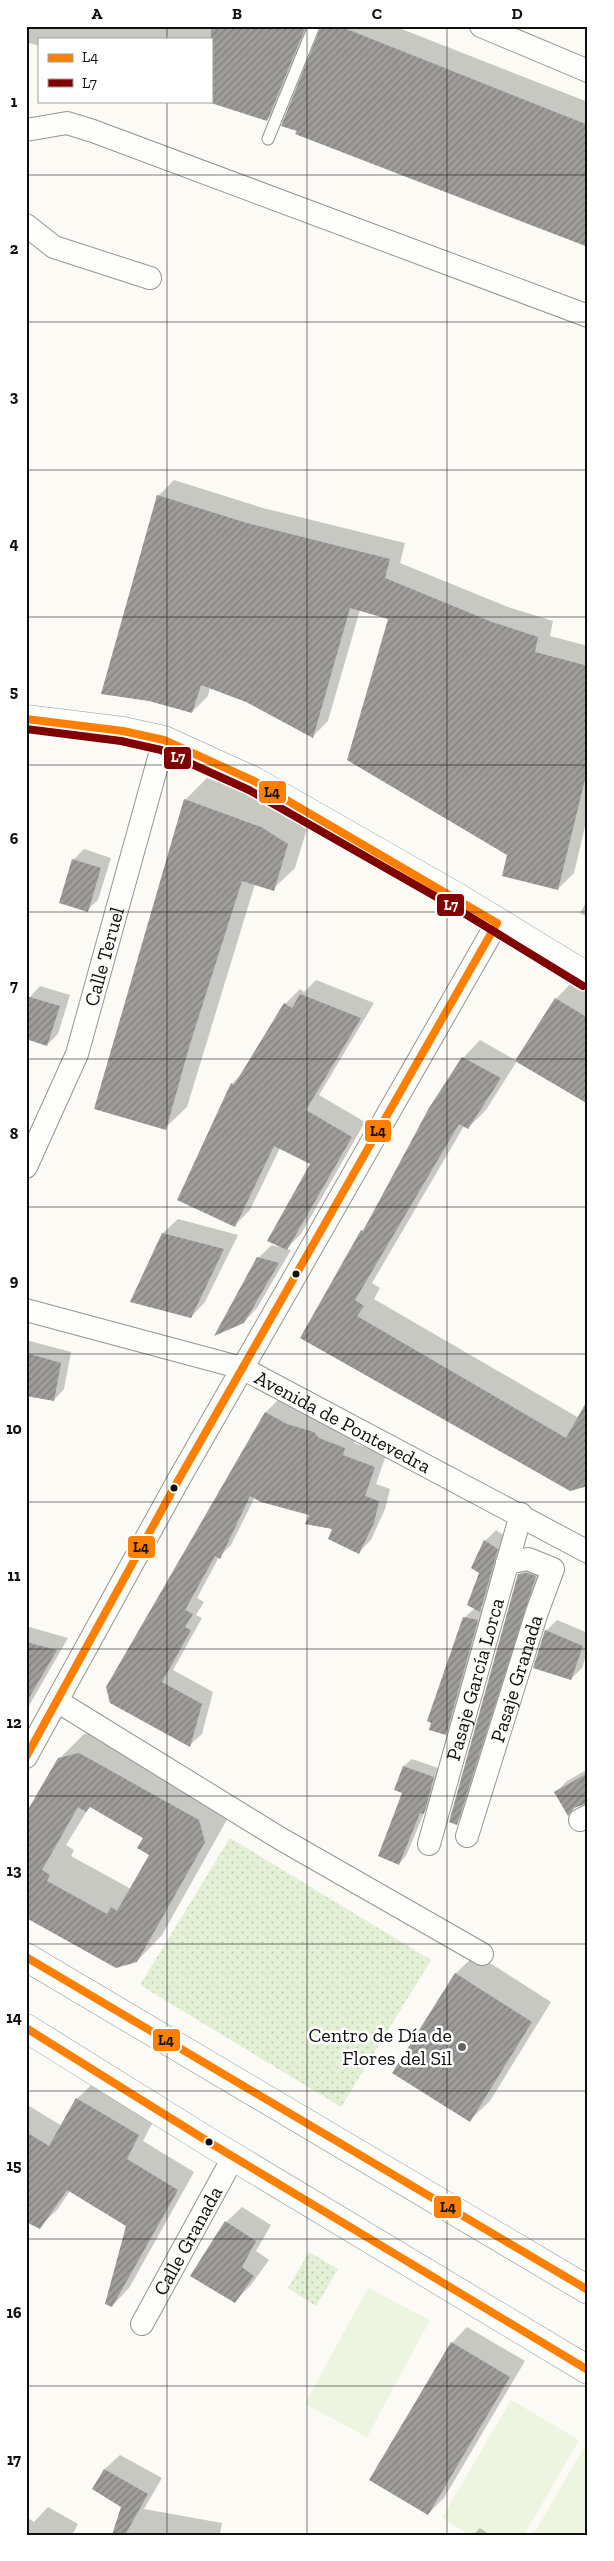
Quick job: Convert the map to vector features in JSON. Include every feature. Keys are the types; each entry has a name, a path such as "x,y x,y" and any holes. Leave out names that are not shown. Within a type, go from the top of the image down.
{"street":[{"path":"493,29 588,71"},
{"path":"26,130 66,123 93,131 588,316"},
{"path":"26,225 54,247 150,278"},
{"path":"26,719 123,731 164,740 254,781 588,977"},
{"name":"Calle Teruel","path":"26,1167 77,1054 164,740"},
{"path":"26,1757 242,1368 497,923"},
{"name":"Avenida de Pontevedra","path":"26,1310 242,1368 521,1514 588,1552"},
{"name":"Pasaje García Lorca","path":"429,1844 521,1514"},
{"name":"Pasaje Granada","path":"467,1836 537,1612 553,1569 528,1559 507,1563"},
{"path":"57,1701 281,1838 482,1954"},
{"path":"26,1957 588,2290"},
{"path":"26,2028 588,2370"},
{"name":"Calle Granada","path":"142,2324 234,2156"}],"lane":[{"path":"268,139 314,26"}],"green space":[{"path":"230,1838 431,1960 341,2107 140,1985"},
{"path":"309,2252 338,2269 316,2306 288,2288"},
{"path":"368,2288 430,2320 367,2437 305,2404"},
{"path":"511,2400 579,2440 524,2535 470,2535 442,2518"},
{"path":"588,2441 588,2535 533,2535"}],"building":[{"path":"211,26 306,26 267,121 211,103"},
{"path":"321,26 339,26 588,125 588,247 295,134 297,131 281,126"},
{"path":"157,495 247,523 390,559 385,578 492,622 538,637 535,652 588,666 588,767 558,890 502,876 507,855 347,760 388,619 350,608 313,738 246,702 201,685 192,713 149,701 101,694"},
{"path":"184,799 261,827 288,844 274,891 242,881 190,1044 166,1130 94,1109"},
{"path":"72,859 101,868 88,912 59,903"},
{"path":"300,994 361,1018 306,1110 352,1137 287,1250 267,1241 310,1164 274,1146 235,1227 177,1200 231,1083 234,1085 284,1003 292,1008"},
{"path":"26,996 60,1006 47,1046 26,1039"},
{"path":"555,998 588,1018 588,1104 515,1061"},
{"path":"462,1057 501,1078 468,1129 459,1124 355,1300 364,1306 357,1316 566,1438 588,1399 588,1486 570,1491 300,1338 361,1230 363,1231 429,1108"},
{"path":"162,1233 224,1249 191,1318 130,1302"},
{"path":"257,1257 279,1263 244,1323 214,1336"},
{"path":"26,1353 61,1363 54,1401 26,1396"},
{"path":"265,1412 287,1424 314,1432 319,1438 345,1448 343,1455 375,1467 365,1496 379,1501 374,1523 359,1554 328,1539 332,1529 305,1524 309,1515 261,1502 250,1496 220,1559 215,1556 185,1610 193,1614 185,1627 191,1630 162,1682 202,1704 190,1747 110,1703 106,1687"},
{"path":"484,1540 498,1549 480,1612 467,1605 479,1573 471,1568"},
{"path":"527,1573 536,1576 457,1825 449,1822 518,1574"},
{"path":"463,1617 478,1620 446,1735 429,1730 431,1723 427,1721"},
{"path":"545,1630 583,1646 571,1680 533,1668"},
{"path":"26,1642 57,1650 26,1703"},
{"path":"79,1753 199,1820 205,1842 137,1962 116,1968 28,1919 26,1922 26,1813 58,1758","holes":["78,1807 86,1812 90,1807 143,1838 137,1848 149,1855 117,1911 111,1907 107,1914 47,1881 50,1875 42,1870"]},
{"path":"403,1766 434,1777 424,1814 420,1813 399,1865 378,1856 402,1793 394,1790"},
{"path":"588,1773 588,1803 574,1808 568,1816 554,1792"},
{"name":"Centro de Día de Flores del Sil","path":"455,1973 532,2022 470,2122 392,2073"},
{"path":"76,2098 139,2135 127,2159 178,2190 112,2307 105,2304 126,2226 67,2190 40,2229 26,2222 26,2132 49,2146"},
{"path":"225,2221 256,2241 242,2267 254,2276 235,2303 190,2276"},
{"path":"451,2342 510,2377 428,2515 369,2480"},
{"path":"104,2469 148,2494 125,2535 112,2535 121,2507 92,2489"}],"transit line":[{"name":"L4","path":"26,719 123,731 164,740 254,781 497,923"},
{"name":"L7","path":"26,729 121,741 161,750 249,790 454,907 583,986"},
{"name":"L4","path":"26,1757 175,1486 497,923"},
{"name":"L4","path":"26,1957 588,2290"},
{"name":"L4","path":"26,2028 212,2144 588,2370"}],"place":[{"name":"Centro de Día de Flores del Sil","path":"462,2047"}]}
